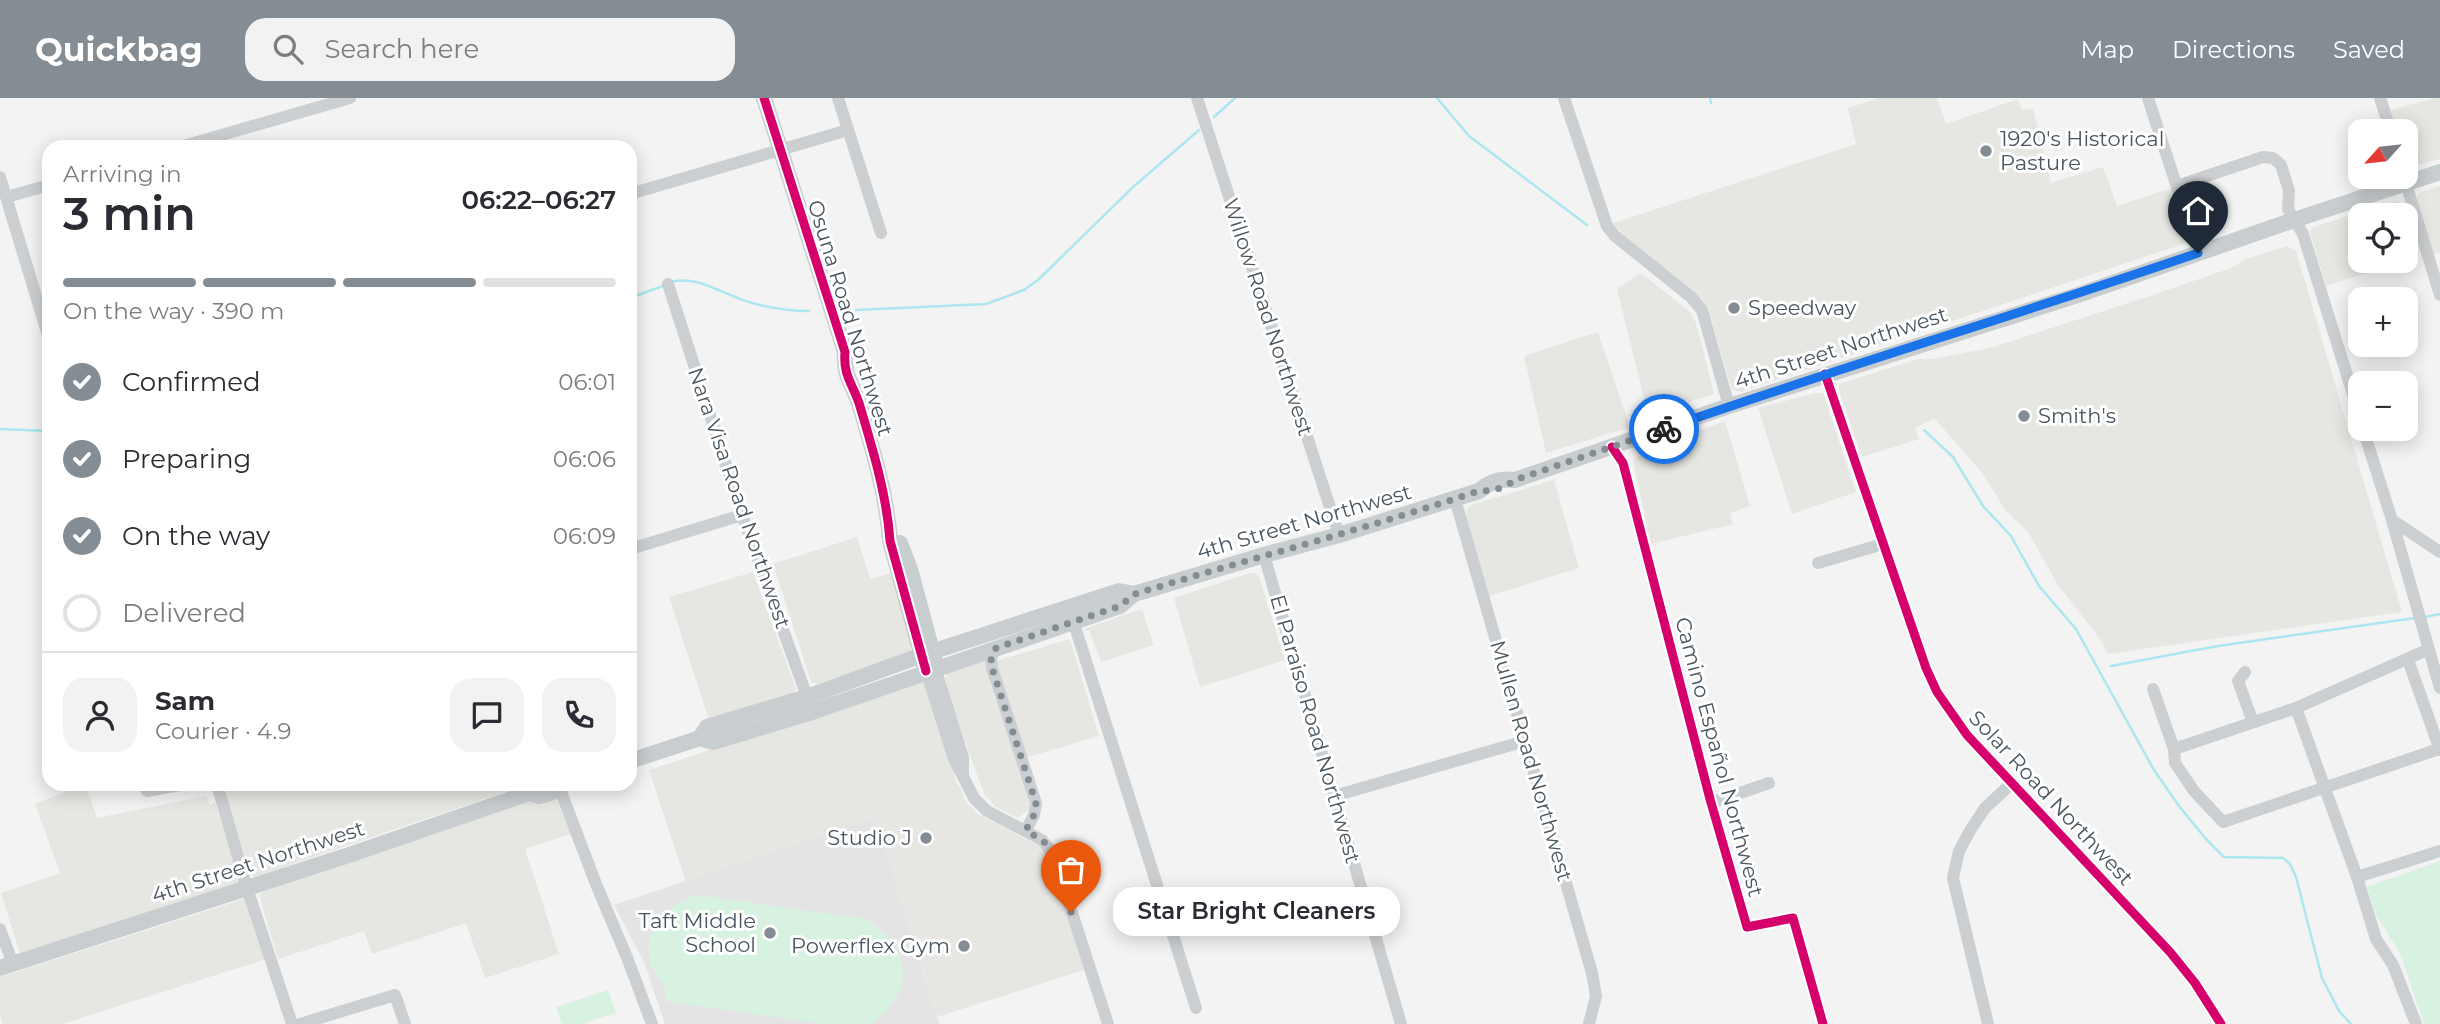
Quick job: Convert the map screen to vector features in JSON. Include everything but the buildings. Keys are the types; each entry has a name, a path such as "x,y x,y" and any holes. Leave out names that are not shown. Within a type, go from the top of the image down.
{"main road":[{"name":"Osuna Road Northwest","path":"764,98 845,352 854,365 860,384 858,400 889,518 910,569 930,661"},
{"name":"4th Street Northwest","path":"2418,177 2440,172"},
{"name":"4th Street Northwest","path":"930,661 996,648 1119,591 1135,594 1264,555 1339,536 1479,491 1490,492 1515,480 1729,406 2078,295 2380,189"},
{"name":"4th Street Northwest","path":"637,759 700,738 707,727 810,704 930,661 1036,618 1072,615"},
{"name":"4th Street Northwest","path":"6,966 247,888 519,791"},
{"name":"4th Street Northwest","path":"534,791 539,796 554,791"}],"street":[{"path":"204,140 350,98"},
{"path":"838,98 881,233"},
{"name":"Willow Road Northwest","path":"1196,98 1339,536"},
{"path":"1564,98 1607,226 1615,236 1692,297 1702,310 1729,406"},
{"path":"2148,98 2198,253"},
{"path":"2380,98 2387,119"},
{"path":"637,192 848,130"},
{"path":"2177,186 2263,157 2273,158 2281,165 2289,191 2288,209 2303,234 2348,379"},
{"path":"0,177 42,315"},
{"path":"7,197 42,186"},
{"path":"2408,189 2440,295"},
{"name":"Nara Visa Road Northwest","path":"668,284 742,515 810,704"},
{"name":"Solar Road Northwest","path":"1825,374 1926,668 1937,692 1967,735 2170,952 2195,983 2221,1024"},
{"path":"2367,441 2440,688"},
{"name":"Camino Español Northwest","path":"1612,447 1623,463 1711,803 1747,927 1793,918 1823,1024"},
{"name":"Mullen Road Northwest","path":"1455,499 1592,973 1596,996 1590,1024"},
{"path":"637,547 742,515"},
{"path":"2392,520 2440,552"},
{"path":"1818,563 1883,544"},
{"name":"El Paraiso Road Northwest","path":"1264,555 1401,1024"},
{"path":"1072,615 1196,1008"},
{"path":"996,648 991,658 995,678 1035,797 1036,809 1026,830"},
{"path":"2172,742 2253,722 2296,708 2427,650"},
{"path":"2153,689 2172,742 2175,764 2194,791 2223,822 2440,750 2408,660"},
{"name":"Osuna Road Northwest","path":"930,661 954,759 974,799 1047,844 1053,854 1103,1023"},
{"path":"2245,672 2238,681 2253,722"},
{"path":"2296,708 2357,877 2376,939 2393,965 2416,1024"},
{"path":"1334,796 1525,741"},
{"name":"Camino Español Northwest","path":"1711,803 1769,783"},
{"path":"1988,1024 1953,878 1958,851 1971,829 1985,808 2012,783"},
{"path":"219,791 247,888 292,1024"},
{"path":"561,791 652,1024"},
{"path":"2357,877 2440,851"},
{"path":"0,929 6,966"},
{"path":"300,1024 396,995 405,1024"}],"shaded area":[{"path":"1878,98 1937,98 1946,124 2018,99 2022,110 2033,108 2051,183 2103,167 2117,206 2171,188 2188,240 2186,243 1740,392 1734,390 1708,308 1702,299 1630,242 1613,223 1856,144 1848,108"},
{"path":"2440,98 2440,159 2418,165 2418,119 2394,119 2391,110"},
{"path":"2440,186 2440,252 2433,254 2416,199 2419,193"},
{"path":"2348,216 2348,273 2367,273 2326,286 2310,232 2313,227"},
{"path":"2287,246 2296,251 2348,428 2348,441 2352,441 2402,612 2108,654 2098,636 2058,585 2028,532 2006,511 1983,474 1934,418 1915,428 1919,439 1862,457 1839,391 1841,383 1918,359 1933,359 1990,348 2231,268 2246,259"},
{"path":"1641,273 1690,312 1696,323 1714,394 1653,413 1649,418 1617,289"},
{"path":"1598,332 1629,424 1627,428 1546,453 1524,356"},
{"path":"1823,393 1856,492 1792,514 1758,408"},
{"path":"1725,421 1750,506 1730,513 1733,524 1651,544 1633,461 1653,448"},
{"path":"1554,480 1579,568 1489,596 1465,517 1467,509 1471,505"},
{"path":"857,537 870,579 892,573 911,644 910,652 821,686 811,682 773,564"},
{"path":"753,572 796,689 794,694 710,723 669,597"},
{"path":"1256,573 1259,577 1285,660 1200,687 1174,598"},
{"path":"1142,609 1154,645 1101,662 1089,630 1085,632 1086,628"},
{"path":"1070,639 1099,736 1025,758 996,661"},
{"path":"986,657 991,687 1030,799 1029,809 1018,818 996,807 984,794 948,693 945,677 949,670"},
{"path":"918,681 928,688 952,760 956,783 961,788 965,801 978,814 1037,845 1049,858 1084,970 937,1017 876,818 686,882 649,770"},
{"path":"68,791 87,791 97,818 206,796 210,806 215,802 240,878 238,884 20,953 1,893 60,873 35,804"},
{"path":"229,791 508,791 254,877 225,792"},
{"path":"556,798 571,834 525,849 559,954 485,978 466,923 372,954 364,931 278,959 262,906 260,894 264,891 534,799"},
{"name":"Taft Middle School","path":"876,818 939,1024 665,1024 644,962 614,905"},
{"path":"244,899 247,901 266,959 62,1024 3,1024 0,1015 0,977"}],"green space":[{"path":"2440,861 2440,1024 2424,1024 2400,953 2376,915 2367,887"},
{"path":"699,895 865,919 892,940 899,953 903,967 897,996 873,1021 875,1024 823,1024 665,1001 666,990 650,962 650,938 660,918 668,910"},
{"path":"608,990 616,1013 581,1024 562,1024 556,1007"}],"waterway":[{"path":"1214,117 1235,98"},
{"path":"1437,98 1469,136 1587,225"},
{"path":"1710,98 1711,103"},
{"path":"856,310 986,304 1024,290 1038,280 1132,188 1199,130"},
{"path":"672,282 701,283 756,304 809,311"},
{"path":"637,295 663,286"},
{"path":"0,429 42,431"},
{"path":"1924,430 1953,457 1983,506 2011,536 2039,586 2076,629 2154,770 2206,839 2224,857 2283,858 2290,864 2296,877 2322,978 2339,1011 2351,1024"},
{"path":"2425,617 2440,614"},
{"path":"2111,666 2218,646 2415,618"}],"cycle path":[{"path":"764,98 845,352 847,373 874,454 886,506 890,541 926,671"},
{"path":"1825,374 1926,668 1937,692 1967,735 2170,952 2195,983 2221,1024"},
{"path":"1612,447 1623,463 1710,799 1747,927 1793,918 1823,1024"}],"way so far":[{"path":"1071,912 1053,854 1047,844 1026,830 1034,815 1036,803 992,668 991,658 996,648 1120,606 1135,594 1264,555 1339,536 1475,492 1490,492 1515,480 1664,429"}],"place":[{"name":"1920's Historical Pasture","path":"1986,151"},
{"name":"Speedway","path":"1734,308"},
{"name":"Smith's","path":"2024,416"},
{"name":"Studio J","path":"926,838"},
{"name":"Star Bright Cleaners","path":"1071,912"},
{"name":"Taft Middle School","path":"770,933"},
{"name":"Powerflex Gym","path":"964,946"}],"route":[{"path":"1664,429 2078,295 2198,253"}]}
